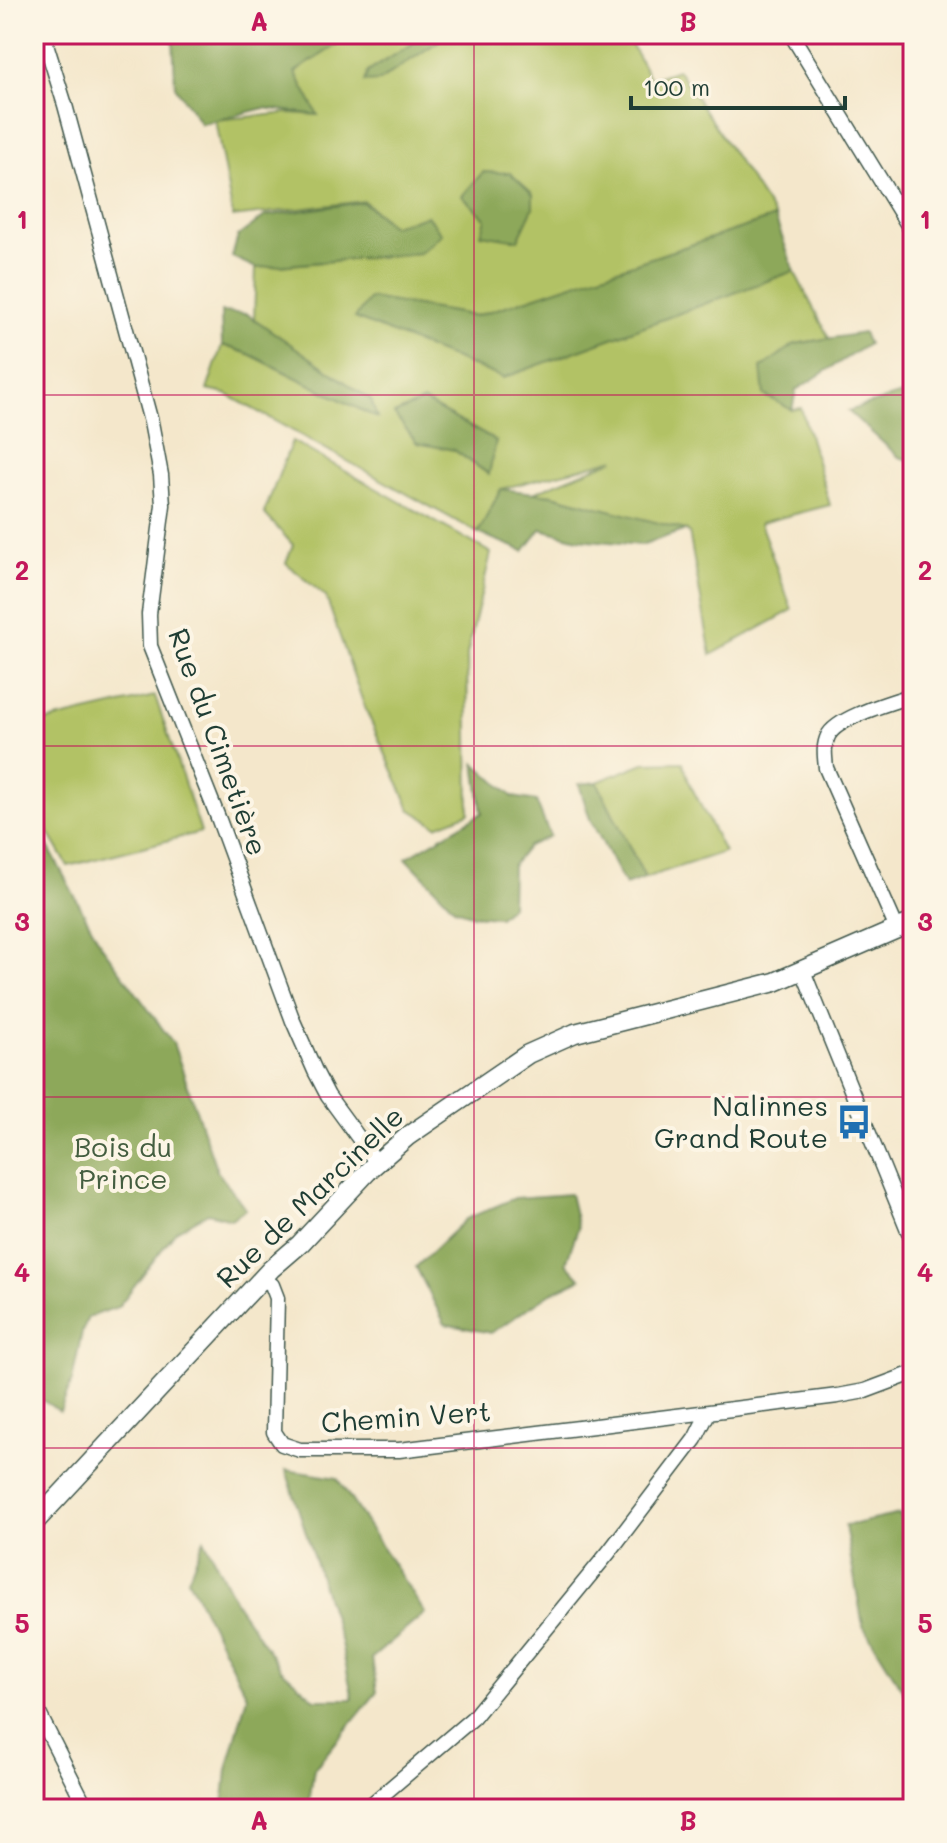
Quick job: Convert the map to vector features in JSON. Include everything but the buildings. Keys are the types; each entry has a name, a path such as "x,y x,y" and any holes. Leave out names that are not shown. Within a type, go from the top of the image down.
{"street":[{"name":"Rue du Cimetière","path":"43,34 151,422 161,475 163,505 149,614 150,646 219,820 293,1021 328,1096 377,1163"},
{"path":"791,34 913,233"},
{"path":"905,925 826,768 825,751 826,738 833,729 850,718 913,695"},
{"name":"Rue de Marcinelle","path":"34,1523 263,1278 377,1163 457,1101 521,1058 550,1043 584,1031 744,991 803,971 905,925"},
{"path":"803,971 913,1242"},
{"name":"Chemin Vert","path":"263,1278 272,1285 277,1298 274,1432 282,1444 290,1448 399,1450 708,1413 865,1391 913,1373"},
{"path":"366,1809 473,1718 511,1675 695,1439 708,1413"},
{"path":"34,1704 87,1809"}],"green space":[{"path":"173,34 258,34 261,41 275,34 353,34 295,72 318,115 264,108 201,124 175,86"},
{"path":"353,34 428,34 368,72 379,81 449,34 626,34 650,79 678,70 775,217 476,316 370,298 356,318 503,378 794,271 829,338 795,344 792,410 801,408 830,505 760,523 792,610 711,655 689,532 553,495 533,493 615,459 501,489 478,533 226,394 207,390 222,345 249,354 376,417 370,400 254,319 256,268 419,253 427,216 392,226 364,201 233,217 215,120 289,113 317,115 295,72","holes":["496,441 488,474 454,450"]},
{"path":"428,34 449,34 379,81 365,82 368,72"},
{"path":"483,172 510,173 533,194 533,208 518,240 481,234 486,219 462,196"},
{"path":"363,202 392,226 427,216 442,234 420,253 256,268 232,257 238,236 265,216"},
{"path":"775,217 794,271 503,378 355,318 370,298 476,316"},
{"path":"221,312 247,314 371,400 377,418 249,354 222,345"},
{"path":"863,333 868,344 796,390 792,410 764,395 761,368 795,344"},
{"path":"902,394 913,399 913,461 899,457 848,411"},
{"path":"423,401 496,441 489,474 454,450 417,443 394,414"},
{"path":"292,441 491,553 467,654 469,813 437,826 410,809 365,708 326,597 286,563 293,545 264,513"},
{"path":"501,489 552,495 686,530 641,545 578,539 541,529 524,551 478,533"},
{"path":"155,696 201,832 68,866 34,807 34,724"},
{"path":"683,762 689,782 724,852 645,878 597,782 644,763"},
{"path":"475,763 513,797 536,801 550,836 528,846 512,866 511,906 499,917 471,915 454,908 406,858 482,813"},
{"path":"597,782 645,878 625,885 590,819 579,784"},
{"name":"Bois du Prince","path":"34,820 101,945 173,1043 217,1171 246,1209 231,1219 208,1213 176,1231 118,1307 88,1317 72,1381 60,1411 40,1399 34,1408"},
{"path":"570,1194 578,1228 566,1263 581,1279 551,1293 491,1333 445,1324 416,1267 466,1219 515,1198"},
{"path":"286,1470 337,1478 425,1613 372,1658 377,1692 314,1769 308,1809 223,1809 227,1770 247,1696 188,1579 204,1539 237,1605 281,1669 315,1699 353,1699 341,1643"},
{"path":"900,1514 913,1590 913,1712 863,1626 845,1526"}],"place":[{"name":"Nalinnes Grand Route","path":"854,1122"}]}
